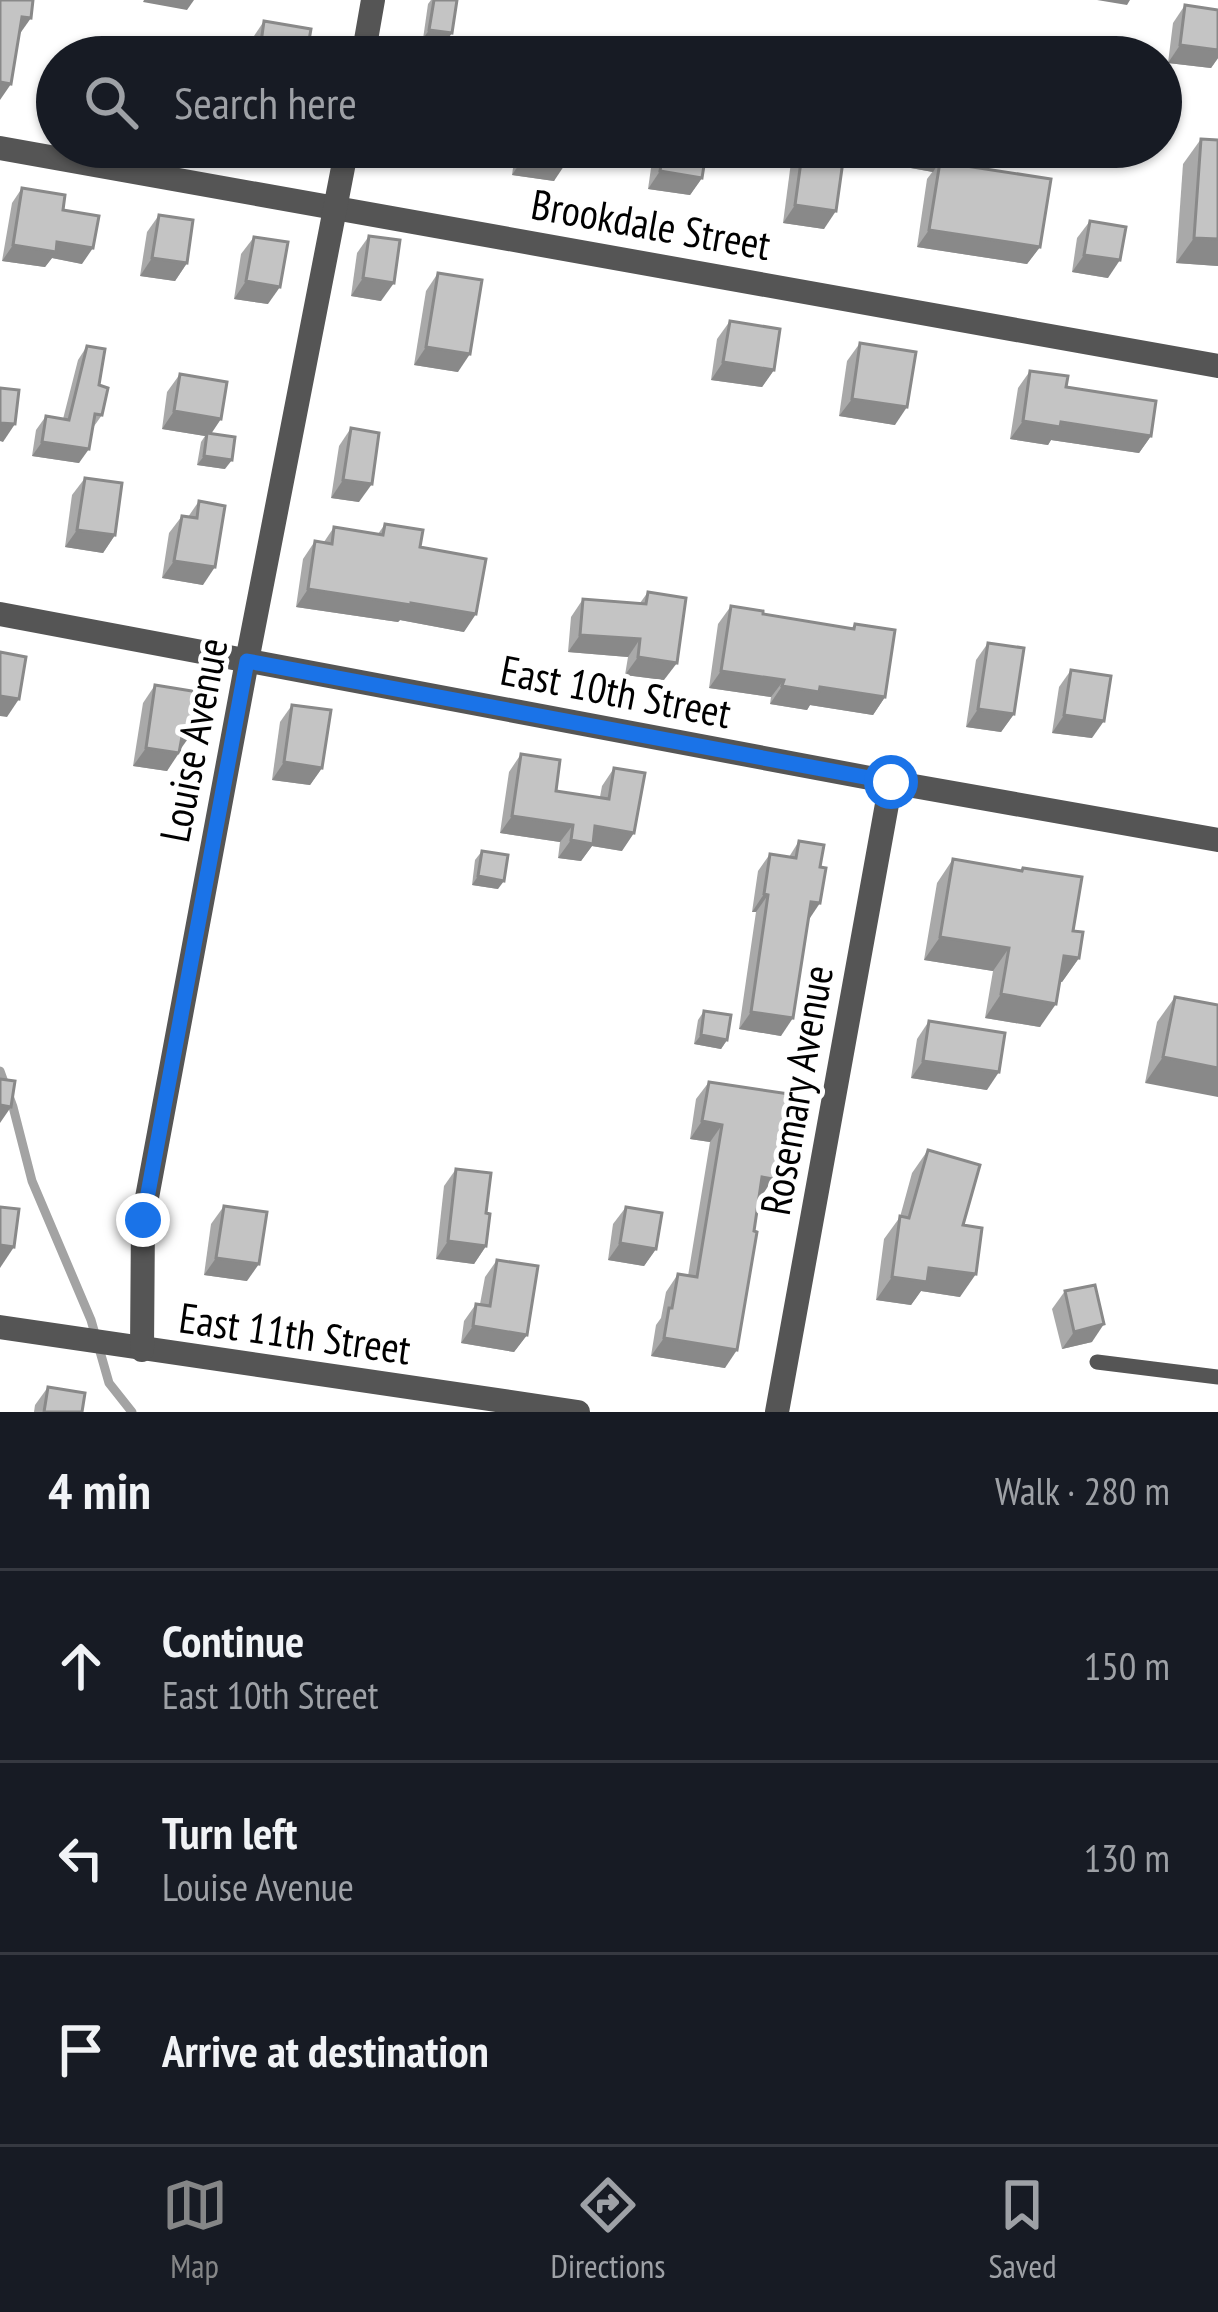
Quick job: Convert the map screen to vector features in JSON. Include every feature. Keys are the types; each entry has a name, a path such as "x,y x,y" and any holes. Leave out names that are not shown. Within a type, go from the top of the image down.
{"street":[{"path":"367,36 373,0"},
{"name":"Brookdale Street","path":"0,148 36,154"},
{"name":"Brookdale Street","path":"114,168 1218,366"},
{"name":"Louise Avenue","path":"130,1348 143,1220 343,168"},
{"name":"East 10th Street","path":"0,614 1218,840"},
{"name":"Rosemary Avenue","path":"777,1412 891,782"},
{"name":"East 11th Street","path":"0,1327 456,1404 578,1412"}],"lane":[{"path":"1097,1361 1218,1377"}],"building":[{"path":"0,0 33,0 31,18 22,17 11,84 0,82"},
{"path":"434,0 457,0 452,33 429,30"},
{"path":"1185,5 1218,10 1218,50 1182,45"},
{"path":"264,21 311,29 310,36 262,36"},
{"path":"1201,139 1218,140 1218,239 1194,238"},
{"path":"660,168 704,168 702,178"},
{"path":"800,168 842,168 836,211 795,205"},
{"path":"939,168 979,168 1051,179 1040,247 929,230"},
{"path":"22,188 65,195 63,210 99,216 93,248 57,242 56,252 13,245"},
{"path":"159,215 193,220 187,263 152,258"},
{"path":"1090,221 1126,227 1120,260 1084,255"},
{"path":"369,236 400,240 394,283 363,278"},
{"path":"254,237 288,242 280,287 246,281"},
{"path":"438,273 482,280 470,354 426,347"},
{"path":"730,321 780,329 774,370 723,362"},
{"path":"860,343 916,352 907,407 852,399"},
{"path":"87,346 105,349 99,385 108,388 102,415 95,414 89,449 42,442 46,416 69,420"},
{"path":"1030,371 1068,376 1066,387 1156,401 1151,436 1023,421"},
{"path":"180,374 227,382 221,419 174,411"},
{"path":"0,388 19,390 15,424 0,423"},
{"path":"351,428 379,433 372,484 343,480"},
{"path":"207,433 235,437 232,460 204,456"},
{"path":"85,478 122,483 115,535 77,530"},
{"path":"199,501 225,506 215,567 174,561 182,516 197,518"},
{"path":"385,524 423,530 420,547 486,559 476,614 308,589 315,541 332,544 334,527 383,535"},
{"path":"648,592 686,598 677,663 638,657 640,639 580,635 583,599 646,604"},
{"path":"731,606 854,629 855,624 895,630 885,697 820,687 819,692 782,686 784,680 721,671"},
{"path":"988,643 1024,648 1014,714 978,709"},
{"path":"0,652 26,657 19,699 0,696"},
{"path":"1071,670 1111,676 1104,721 1064,715"},
{"path":"155,685 198,692 192,733 183,731 179,753 146,748"},
{"path":"292,705 331,710 322,768 284,762"},
{"path":"521,754 560,760 556,791 609,799 614,768 645,773 634,833 595,826 593,844 571,840 573,825 512,816"},
{"path":"799,841 824,845 820,867 826,868 820,903 811,902 793,1018 751,1012 770,854 796,858"},
{"path":"482,851 508,855 504,881 478,876"},
{"path":"953,859 1082,877 1073,931 1083,932 1079,958 1064,956 1056,1004 1001,994 1009,948 940,937"},
{"path":"1175,997 1218,1005 1218,1068 1163,1057"},
{"path":"704,1011 731,1015 727,1040 701,1035"},
{"path":"929,1021 1005,1033 999,1072 923,1061"},
{"path":"0,1079 15,1081 11,1107 0,1105"},
{"path":"709,1082 789,1094 773,1179 762,1177 737,1350 664,1338 678,1274 697,1277 722,1125 702,1121"},
{"path":"928,1150 980,1165 963,1225 982,1228 976,1274 929,1268 927,1282 892,1277 900,1216 909,1218"},
{"path":"456,1169 491,1173 486,1246 448,1241"},
{"path":"224,1206 267,1212 259,1264 216,1258"},
{"path":"0,1207 19,1209 14,1247 0,1245"},
{"path":"626,1207 662,1213 656,1249 620,1243"},
{"path":"497,1260 538,1266 527,1335 473,1326 476,1304 490,1306"},
{"path":"1095,1285 1104,1324 1074,1332 1065,1291"},
{"path":"48,1387 85,1393 82,1412 44,1412"}],"waterway":[{"path":"0,1071 32,1181 91,1320 109,1383 132,1412"}],"route":[{"path":"143,1220 247,661 891,782"}]}
